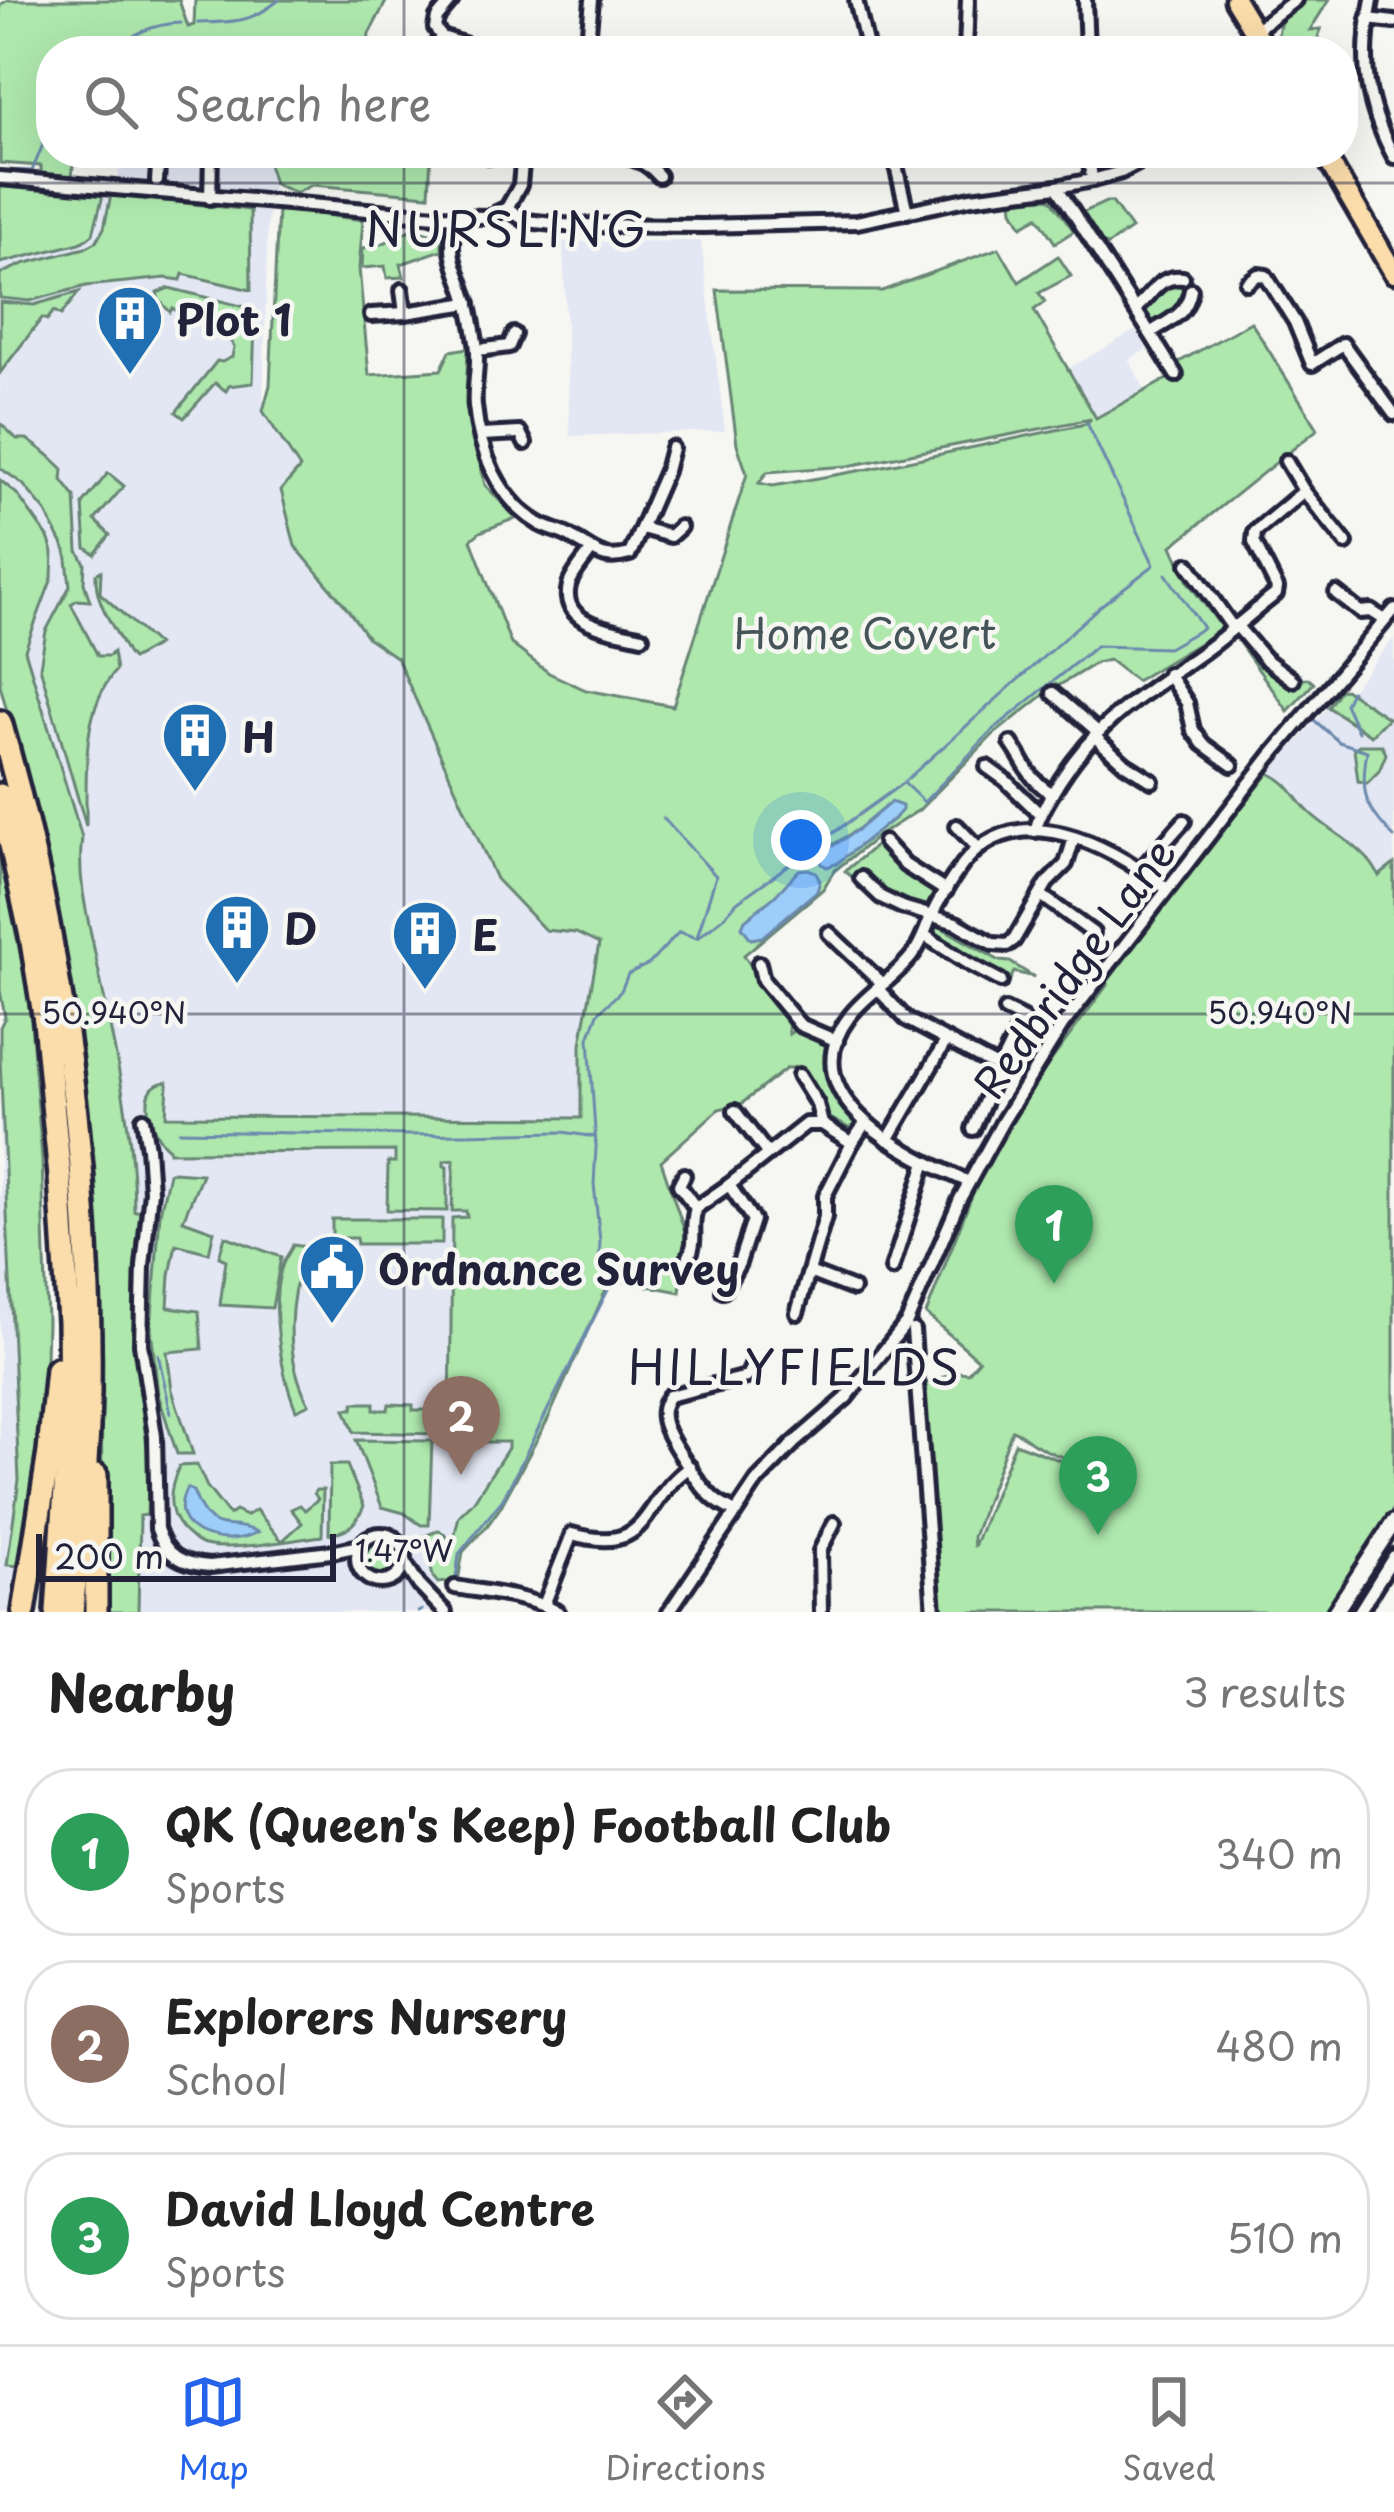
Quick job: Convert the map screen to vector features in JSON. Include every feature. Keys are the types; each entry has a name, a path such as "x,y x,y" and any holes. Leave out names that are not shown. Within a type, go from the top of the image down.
{"highway":[{"path":"0,722 37,873 66,1038 83,1218 96,1463 96,1612"},
{"path":"0,795 31,936 55,1100 70,1413 56,1612"},
{"path":"24,1612 49,1452 65,1257"},
{"path":"73,1612 89,1396"}],"main road":[{"path":"1235,0 1257,36"},
{"path":"1333,168 1394,273"}],"street":[{"path":"441,36 435,28 437,18 452,0"},
{"path":"588,36 592,0"},
{"path":"856,0 862,36"},
{"path":"967,36 968,0"},
{"path":"1085,0 1086,36"},
{"path":"1254,31 1295,0"},
{"path":"1372,0 1365,56 1369,95 1394,157"},
{"path":"1368,19 1394,22"},
{"path":"157,181 158,168"},
{"path":"210,198 211,168"},
{"path":"0,178 488,218 507,208 520,185 521,168"},
{"path":"897,168 907,212"},
{"path":"1091,168 1092,180"},
{"path":"507,208 533,222 656,227 856,222 971,198 1057,187 1128,168"},
{"path":"1057,187 1176,375"},
{"path":"456,218 452,263 469,303 478,350 475,406 490,470 510,500 537,523 591,551 613,559 630,554 671,473 672,448"},
{"path":"1246,283 1266,276 1295,322 1312,364 1355,337"},
{"path":"1135,309 1160,282 1183,278"},
{"path":"402,290 405,313"},
{"path":"1150,333 1184,312 1191,290"},
{"path":"371,315 469,303"},
{"path":"478,350 513,344"},
{"path":"1343,344 1394,414"},
{"path":"482,435 523,433"},
{"path":"1286,461 1346,543"},
{"path":"1036,830 1052,794 1096,734 1138,696 1276,594 1254,542 1255,532 1304,491"},
{"path":"642,528 675,536"},
{"path":"591,551 569,584 570,605 584,622 642,638"},
{"path":"1189,564 1234,627 1294,680"},
{"path":"1336,592 1360,611 1390,615"},
{"name":"Redbridge Lane","path":"669,1612 771,1465 846,1398 907,1322 969,1182 1062,1026 1270,757 1390,615"},
{"path":"628,634 634,620"},
{"path":"1168,674 1187,703 1193,730 1203,744 1232,765"},
{"path":"1053,693 1125,764 1152,781"},
{"path":"1011,743 1025,772 1052,794"},
{"path":"987,767 1040,814"},
{"path":"1141,869 1184,820"},
{"path":"957,826 978,848"},
{"path":"969,1182 888,1140 865,1123 838,1090 833,1059 850,1015 911,958 931,915 978,848 1007,832 1036,830 1096,845 1167,889"},
{"path":"861,878 881,897 902,907 956,923 993,944 1007,945 1046,883 1066,864 1074,838"},
{"path":"884,842 905,865 946,891"},
{"path":"1041,895 1093,933"},
{"path":"829,933 906,1019 999,1068"},
{"path":"924,935 1001,981"},
{"path":"759,963 763,980 800,1025 837,1041"},
{"path":"973,1129 1023,1018 1005,1010"},
{"path":"888,1140 946,1041"},
{"path":"799,1075 817,1104 822,1124"},
{"path":"735,1112 767,1154"},
{"path":"143,1119 151,1191 141,1344 155,1436 161,1540 168,1552 192,1565 210,1566 332,1552 360,1546 373,1534 390,1535 406,1552 396,1578"},
{"path":"797,1313 825,1217 826,1196 865,1123"},
{"path":"687,1261 695,1246 692,1219 696,1208 806,1124 822,1124 851,1143"},
{"path":"892,1269 926,1162"},
{"path":"683,1174 679,1185 696,1208"},
{"path":"723,1291 739,1263 753,1220 729,1185"},
{"path":"809,1272 853,1289"},
{"path":"913,1330 934,1612"},
{"path":"735,1512 712,1498 690,1467 662,1420 663,1405 669,1396 752,1376"},
{"path":"544,1605 574,1528 608,1538 631,1534 649,1517 668,1486 690,1467"},
{"path":"1335,1612 1394,1522"},
{"path":"821,1612 815,1558 834,1523"},
{"path":"360,1546 357,1557 364,1576 419,1585"},
{"path":"332,1552 359,1567"},
{"path":"1359,1612 1394,1556"},
{"path":"405,1563 445,1612"},
{"path":"1380,1578 1394,1587"},
{"path":"455,1587 558,1612"}],"shaded area":[{"path":"119,168 268,168 274,195 118,182"},
{"path":"0,184 268,212 263,411 300,468 343,603 368,638 397,657 496,879 545,929 576,933 600,944 581,1044 581,1156 526,1318 508,1448 459,1516 430,1605 435,1612 138,1612 140,1516 147,1514 149,1463 133,1336 140,1212 134,1211 134,1166 88,919 79,857 82,838 25,650 0,504"},
{"path":"701,241 725,431 570,436 563,242"},
{"path":"1136,330 1147,349 1129,360 1145,390 1095,418 1068,369"},
{"path":"1394,638 1394,896 1387,893 1372,861 1306,810 1290,786 1269,773 1328,707 1371,735 1387,719 1350,691"},
{"path":"0,1059 19,1480 7,1565 20,1566 9,1612 0,1612"}],"green space":[{"path":"8,0 179,0 188,27 194,25 195,0 387,0 369,36 36,36 36,166 0,163 0,5"},
{"path":"1303,0 1329,0 1310,30 1321,29 1318,36 1278,36 1290,11"},
{"path":"41,168 73,168 72,178 41,174"},
{"path":"269,168 430,168 429,195 312,185 296,193 274,184"},
{"path":"0,184 103,195 93,234 80,243 0,263"},
{"path":"111,195 250,210 251,290 183,274 181,280 86,286 30,301 0,298 0,274 96,242"},
{"path":"1047,198 1074,231 1055,243 1038,217 1022,226 1013,210 1012,200"},
{"path":"1112,202 1131,229 1108,245 1099,243 1080,214"},
{"name":"Home Covert","path":"278,209 363,220 359,268 369,375 441,370 450,351 468,348 466,406 485,485 516,518 471,540 511,644 549,673 586,690 673,706 747,474 737,444 717,290 882,291 999,248 1019,282 1058,256 1071,276 1039,293 1045,302 1034,310 1096,418 1176,374 1179,362 1251,322 1318,429 1172,546 1188,582 1223,629 1136,681 1109,660 1045,694 993,735 919,810 834,871 823,889 744,955 788,1024 789,1034 797,1028 829,1043 829,1078 860,1121 854,1131 825,1115 817,1095 795,1068 787,1068 741,1104 719,1109 661,1161 686,1235 680,1292 611,1279 548,1419 500,1508 463,1552 458,1581 438,1583 433,1577 425,1536 439,1530 453,1542 459,1516 473,1502 508,1442 471,1442 461,1432 450,1432 452,1218 467,1217 466,1211 452,1211 454,1160 444,1161 447,1211 387,1210 388,1162 395,1162 395,1151 169,1152 151,1123 150,1091 167,1082 166,1116 581,1118 581,1044 599,944 576,933 545,930 496,879 397,658 368,638 295,546 281,490 300,468 263,411 270,385","holes":["1091,419 869,469 773,486 759,483 767,472 848,466","891,802 896,817 836,864 824,850"]},
{"path":"413,229 442,236 442,250 401,264 404,277 387,278 385,266 362,268 363,248"},
{"path":"1181,281 1187,289 1184,303 1153,324 1143,309 1161,286"},
{"path":"169,288 245,307 255,322 253,383 229,386 226,391 215,383 184,418 176,412 217,361 232,357 234,347 201,319 189,315 185,319 173,308 170,312 157,293"},
{"path":"79,292 61,315 54,311 47,320 42,318 0,373 0,302 34,305"},
{"path":"0,423 63,469 62,480 75,497 78,551 85,563 84,583 90,601 71,604 98,656 113,652 116,670 104,687 91,724 86,826 40,667 46,631 70,586 66,551 46,512 23,484 0,468"},
{"path":"108,473 124,486 95,520 110,535 95,554 86,548 83,504"},
{"path":"0,480 17,494 48,537 53,552 52,578 25,650 82,838 85,903 122,1089 134,1211 140,1211 133,1336 149,1463 147,1515 140,1516 138,1612 103,1612 101,1369 92,1178 77,1037 37,823 0,685"},
{"path":"101,571 100,593 157,645 132,659 102,605 96,584"},
{"path":"1235,637 1282,677 1297,682 1307,678 1314,683 1288,711"},
{"path":"1345,689 1388,718 1371,735 1328,707"},
{"path":"1382,745 1386,754 1367,783 1358,781 1354,749"},
{"path":"1269,773 1366,857 1379,876 1394,864 1394,1508 1328,1612 938,1612 923,1384 968,1373 979,1360 926,1314 995,1136 1108,984 1105,979","holes":["1012,1430 1049,1452 1133,1484 1126,1486 1015,1443 974,1547 973,1537"]},
{"path":"875,846 911,879 936,890 925,909 890,894 861,870 852,877 845,871"},
{"path":"0,856 29,996 42,1159 47,1321 45,1401 20,1566 7,1565 19,1480 0,1059 0,1027 5,1017 0,990"},
{"path":"937,925 1034,977 1014,972 1009,982 970,962 968,956 932,937"},
{"path":"173,1172 202,1174 183,1220 214,1231 209,1253 176,1244 170,1275 168,1307 199,1311 202,1349 167,1352 172,1390 193,1454 177,1454 158,1394 151,1329 160,1213"},
{"path":"332,1219 442,1219 442,1244 357,1244 356,1238 332,1243"},
{"path":"225,1236 281,1257 272,1308 220,1305 226,1260 219,1257"},
{"path":"293,1245 307,1247 291,1326 295,1366 309,1404 296,1410 281,1356 277,1313 280,1274"},
{"path":"354,1403 374,1403 374,1410 388,1410 389,1404 427,1410 428,1404 441,1404 440,1434 354,1432 345,1409 353,1409"},
{"path":"356,1440 432,1441 429,1525 382,1507"},
{"path":"197,1465 229,1515 235,1511 246,1516 256,1510 282,1541 302,1523 291,1509 300,1505 305,1510 318,1499 316,1490 323,1490 322,1536 239,1547 197,1542 177,1522 171,1499 179,1466"},
{"path":"330,1465 347,1465 364,1506 351,1526 329,1534"},
{"path":"381,1537 396,1543 402,1558 396,1573 381,1579 366,1573 360,1558 366,1543"}],"water":[{"path":"891,802 902,806 896,817 836,864 822,864 819,855"},
{"path":"808,869 820,881 817,891 762,937 751,939 742,927 745,920 799,870"},
{"path":"187,1488 213,1522 258,1532 229,1539 201,1533 183,1516"}],"waterway":[{"path":"198,23 241,20 279,0"},
{"path":"134,36 181,23"},
{"path":"0,170 32,171 36,161"},
{"path":"456,1578 459,1554 503,1499 611,1284 599,1265 594,1184 589,1038 598,1013 621,991 628,974 649,964 679,932 697,938 737,902 903,783 1099,607 1154,565 1087,423"},
{"path":"905,784 924,802 993,730 1096,646 1168,648 1203,628 1166,574"},
{"path":"1351,691 1345,704 1358,732"},
{"path":"1314,720 1339,742 1367,751 1367,798 1394,837"},
{"path":"663,818 716,876 697,937"},
{"path":"179,1131 563,1132 595,1137"},
{"path":"158,1354 171,1413"},
{"path":"418,1612 422,1610"}],"place":[{"name":"Plot 1","path":"130,377"},
{"name":"H","path":"195,794"},
{"name":"D","path":"237,986"},
{"name":"E","path":"425,992"},
{"name":"QK (Queen's Keep) Football Club","path":"1054,1284"},
{"name":"Ordnance Survey","path":"332,1326"},
{"name":"Explorers Nursery","path":"461,1475"},
{"name":"David Lloyd Centre","path":"1098,1535"}],"district":[{"name":"NURSLING","path":"507,227"},
{"name":"HILLYFIELDS","path":"795,1365"}]}
